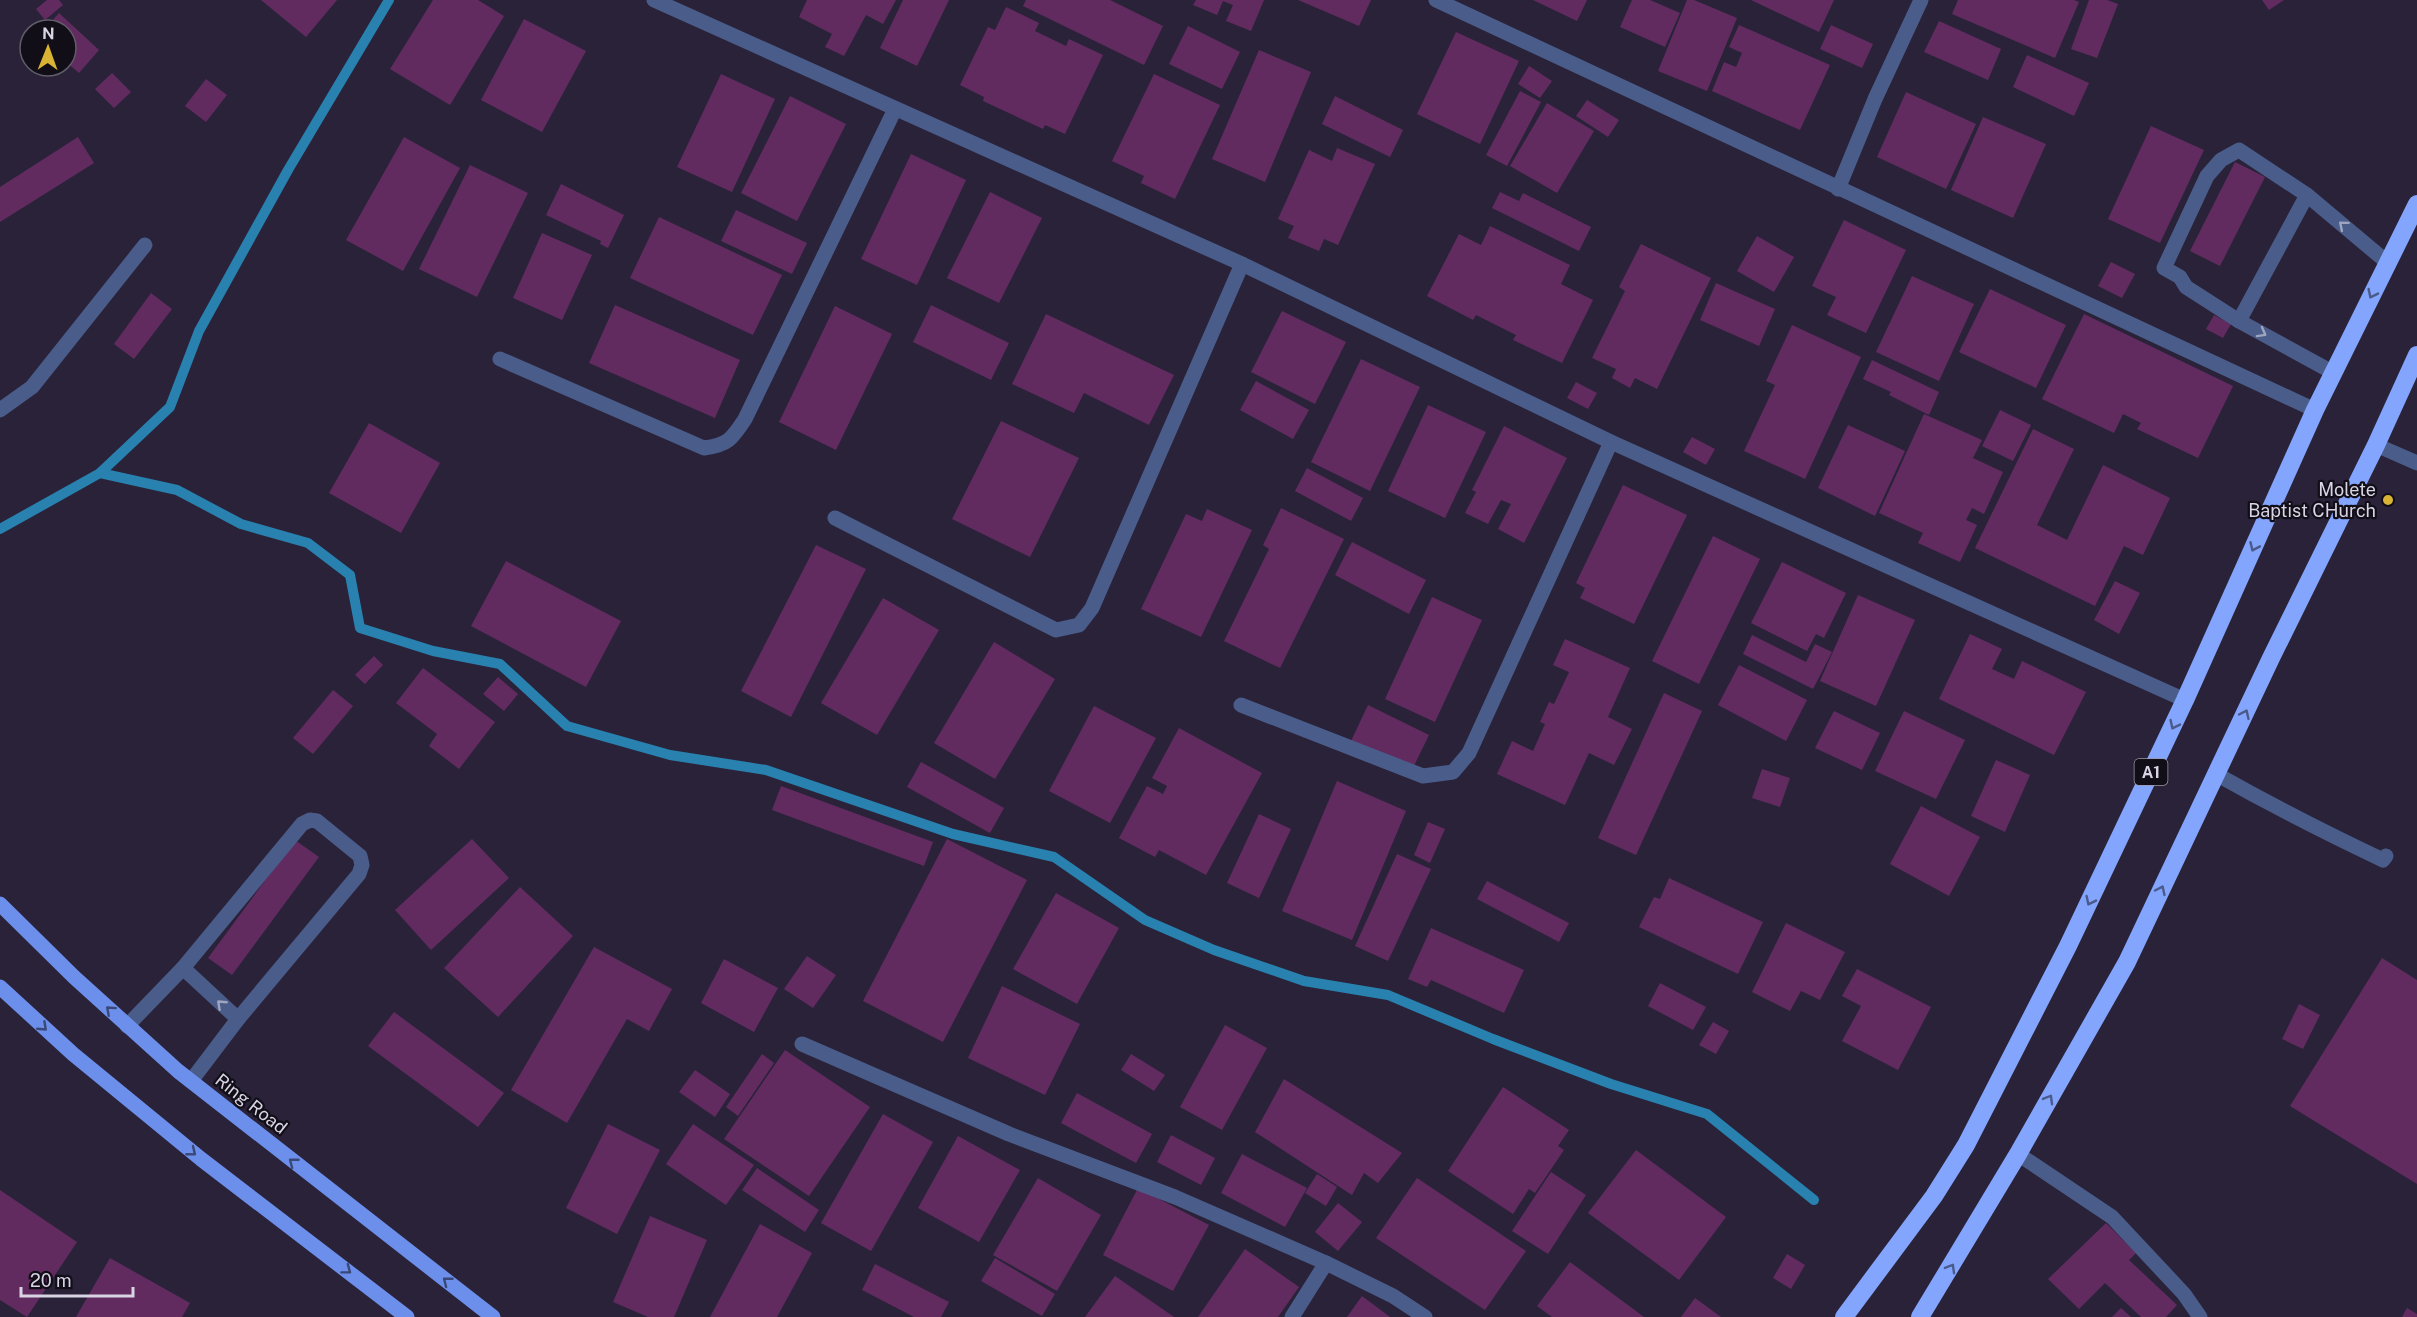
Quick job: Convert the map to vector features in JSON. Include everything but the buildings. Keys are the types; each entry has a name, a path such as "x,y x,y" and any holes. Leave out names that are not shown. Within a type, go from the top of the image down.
{"highway":[{"name":"A1","path":"1844,1317 1934,1196 1966,1145 2068,946 2185,700 2315,410 2417,204"},
{"path":"1920,1317 2018,1154 2127,962 2376,445 2417,355"}],"main road":[{"name":"Ring Road","path":"0,904 74,977 191,1081 493,1317"},
{"path":"0,987 73,1054 192,1152 407,1317"}],"street":[{"path":"654,0 1242,264 1611,442 2185,700"},
{"path":"1436,0 1463,6 1838,189 2315,410"},
{"path":"1838,189 1875,99 1921,0"},
{"path":"500,359 704,448 719,446 732,439 745,419 895,109"},
{"path":"2334,373 2239,321 2186,287 2180,277 2164,268 2207,176 2221,160 2239,150 2307,195 2388,263"},
{"path":"2239,321 2307,195"},
{"path":"0,410 32,387 145,245"},
{"path":"835,518 1056,630 1079,625 1092,608 1242,264"},
{"path":"1241,705 1423,776 1454,772 1469,753 1611,442"},
{"path":"2376,445 2417,463"},
{"path":"2216,774 2289,815 2364,852 2383,860 2386,856"},
{"path":"127,1026 183,968 302,824 310,820 317,821 360,856 362,865 359,874 238,1019 191,1081"},
{"path":"183,968 238,1019"},
{"path":"802,1044 1009,1134 1175,1197 1326,1263 1393,1296 1425,1317"},
{"path":"2018,1154 2112,1217 2184,1294 2200,1317"},
{"path":"1292,1317 1326,1263"}],"waterway":[{"path":"0,529 100,473 170,407 199,331 288,170 389,0"},
{"path":"100,473 177,490 241,524 308,543 350,575 360,628 433,651 500,664 567,726 670,755 766,770 953,834 1054,857 1145,920 1214,950 1304,981 1388,995 1493,1039 1611,1084 1707,1114 1814,1200"}],"place":[{"name":"Molete Baptist CHurch","path":"2388,500"}]}
